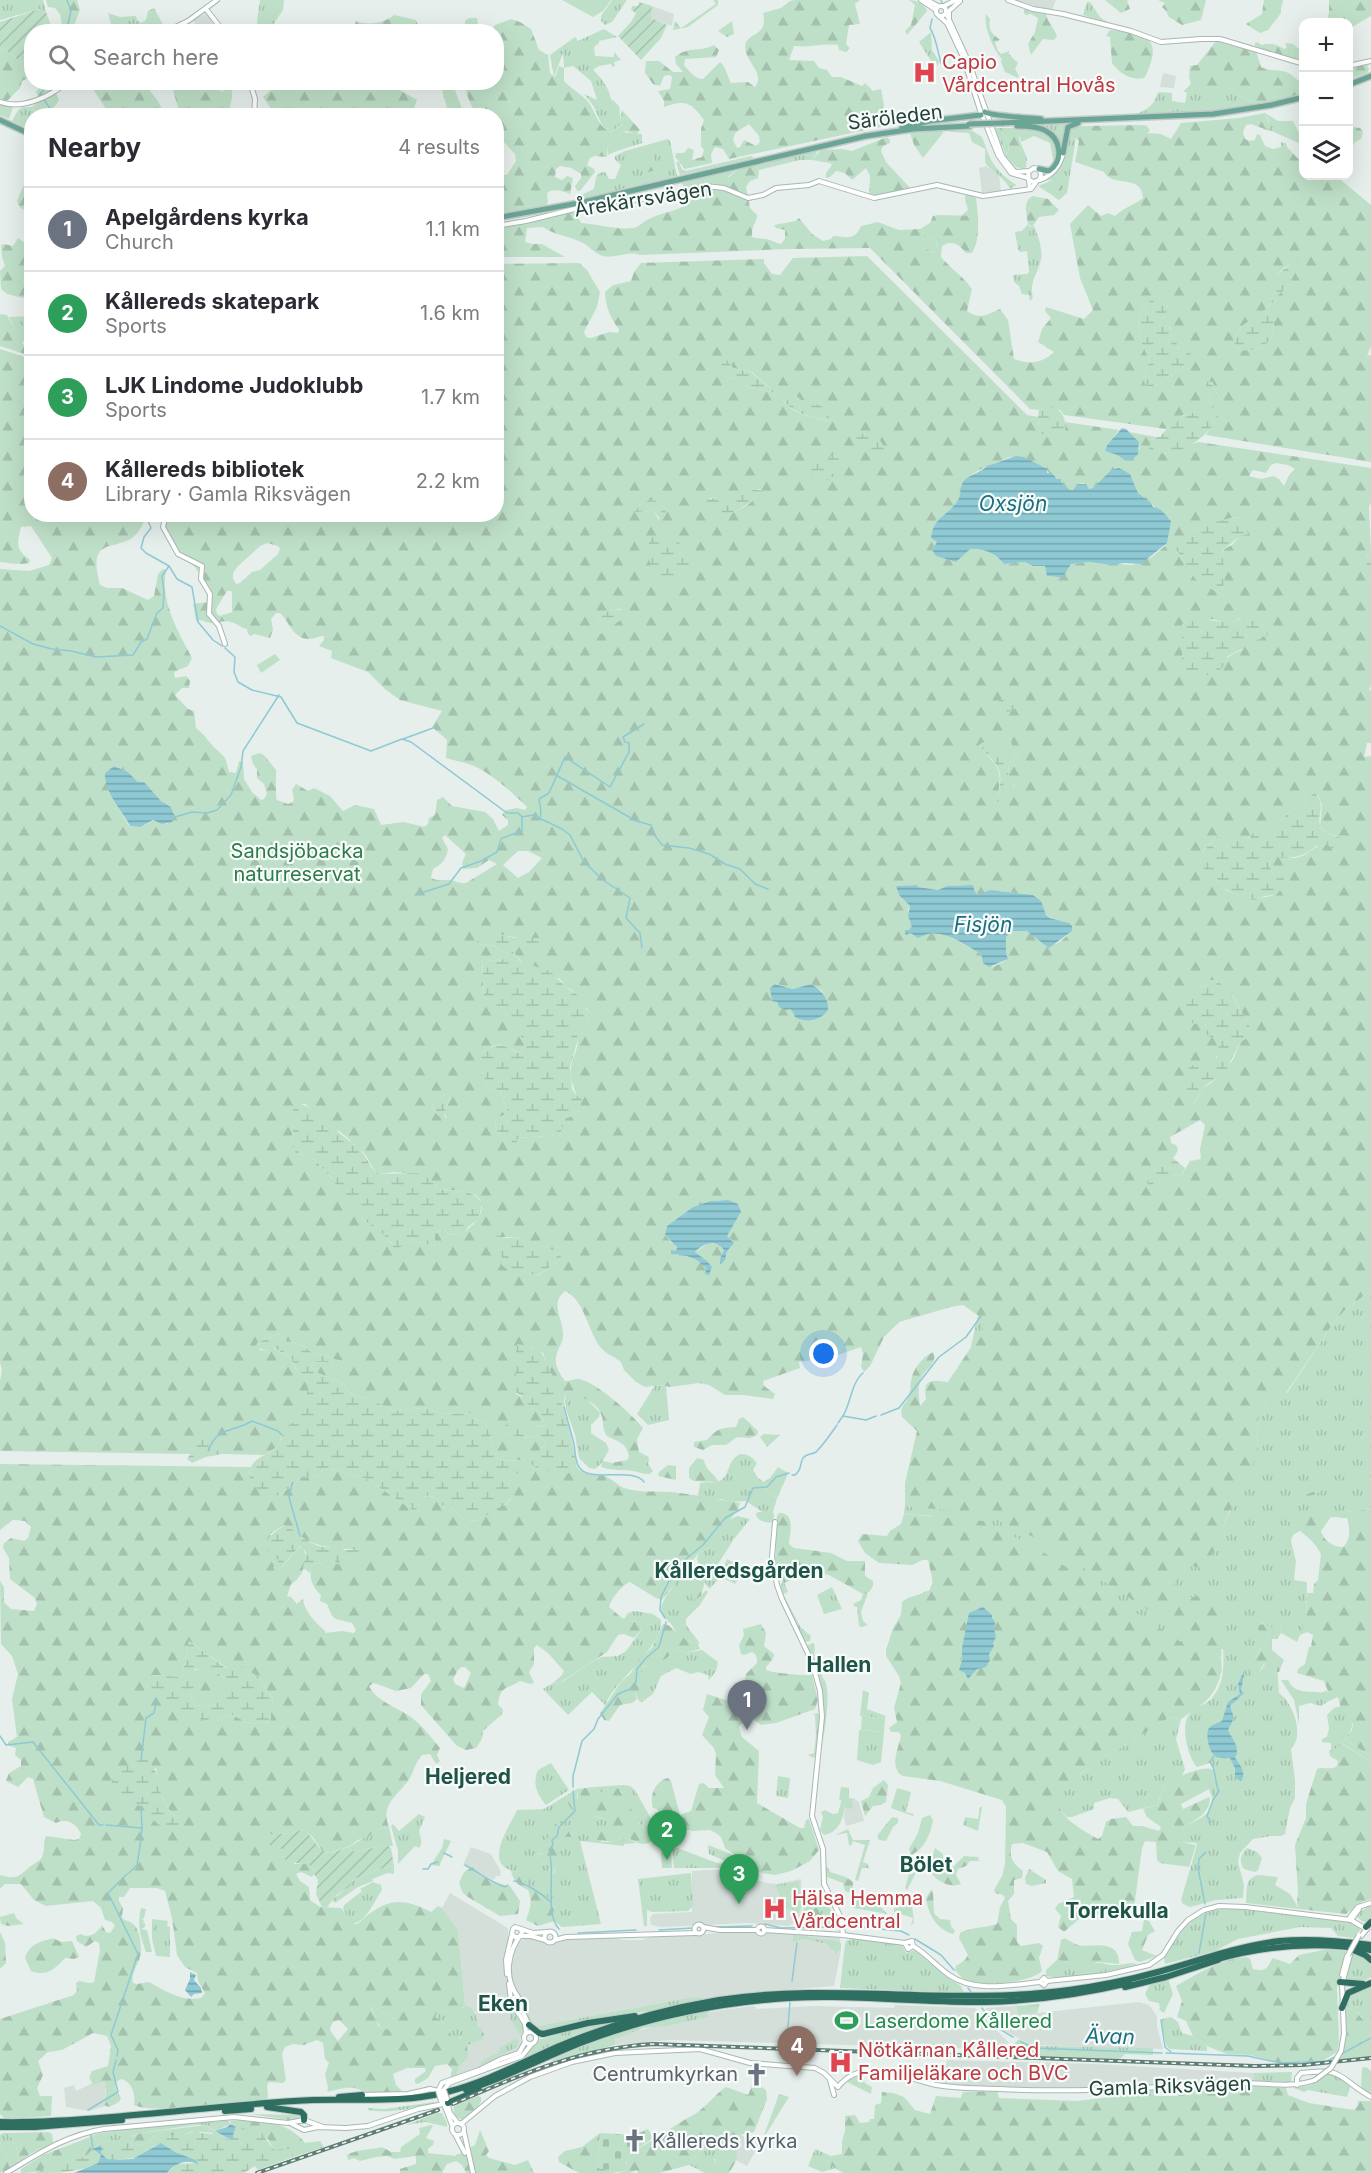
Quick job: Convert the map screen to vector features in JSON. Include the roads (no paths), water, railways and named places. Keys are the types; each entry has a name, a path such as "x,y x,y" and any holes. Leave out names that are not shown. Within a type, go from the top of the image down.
{"highway":[{"path":"529,2025 538,2033 543,2034 717,2000 763,1995 814,1992 1006,1996 1069,1990 1134,1978 1264,1944 1296,1940 1330,1940 1369,1944"},
{"path":"444,2102 581,2043 630,2026 687,2011 728,2004 813,1997 1007,2001 1044,1998 1103,1990 1166,1977 1227,1954 1295,1945 1344,1946 1371,1950"},
{"path":"1344,1946 1371,1960"},
{"path":"1342,1983 1360,1984 1371,1981"},
{"path":"1342,2007 1348,1993 1371,1981"},
{"path":"1342,1983 1361,1987"},
{"path":"315,2100 399,2100 447,2092 485,2079 599,2031 662,2012"},
{"path":"534,2034 544,2037 575,2026"},
{"path":"0,2124 46,2126 267,2107 315,2104 383,2105 415,2102 472,2089 523,2068"},
{"path":"0,2124 362,2095"},
{"path":"267,2107 301,2112 304,2115 301,2123"}],"main road":[{"path":"1353,82 1371,75"},
{"name":"Säröleden","path":"504,216 547,208 857,135 902,128 1224,113 1299,99"},
{"path":"902,128 928,121 984,115 1050,120 1090,120"},
{"path":"0,118 24,129"},
{"path":"1063,153 1068,127 1090,120"},
{"path":"1003,124 1038,128 1054,137 1058,148 1057,162 1049,171 1039,169"},
{"name":"Säröleden","path":"504,216 579,203 866,136 914,129 970,125"}],"street":[{"path":"183,24 217,0"},
{"path":"921,0 939,8 959,0"},
{"path":"927,0 946,12 969,63 984,115 1005,162 1017,173 1034,168 1039,169 1041,174 1038,181"},
{"path":"939,16 959,0"},
{"path":"951,25 949,11 959,0"},
{"path":"1008,0 1033,9 1064,14 1131,31 1161,42 1220,39 1299,63"},
{"path":"939,8 939,16 947,23 964,60 998,155 1006,168 1014,174 1038,181"},
{"path":"206,9 218,24"},
{"path":"1353,65 1371,62"},
{"path":"0,102 14,105 25,104 58,90"},
{"path":"252,90 254,108"},
{"path":"1030,189 1038,181 1054,172 1061,162 1063,153"},
{"path":"1029,171 1030,189"},
{"name":"Årekärrsvägen","path":"504,224 526,221 599,203 665,198 706,186 724,188 746,198 763,195 780,187 805,185 819,181 874,198 937,184 983,196 1030,189"},
{"path":"164,522 163,527 178,554 202,566 201,579 210,594 209,614 219,626 225,644"},
{"path":"775,1522 772,1548 775,1577 781,1597 812,1662 819,1686 822,1717 812,1816 823,1849 824,1884 841,1918 843,1935"},
{"path":"1351,1918 1363,1906 1371,1903"},
{"path":"679,1932 699,1925 703,1929 757,1929 760,1933 764,1930 843,1935 905,1943 911,1941 913,1946 950,1976 965,1983 995,1986 1040,1982 1044,1985 1047,1981 1112,1974 1149,1965 1163,1954 1186,1922 1198,1913 1213,1907 1233,1905 1351,1918 1368,1926"},
{"name":"Gamla Riksvägen","path":"1344,2029 1339,2002 1342,1983 1349,1955 1368,1926"},
{"path":"362,2095 408,2094 430,2089 479,2070 523,2049 525,2024 510,2004 506,1967 513,1929 516,1927 533,1933 548,1932 566,1937"},
{"path":"696,1927 696,1933"},
{"path":"441,2091 449,2083 522,2056 536,2041 520,2006 521,2001 511,1985 509,1968 511,1951 521,1929"},
{"path":"512,1934 515,1937 537,1937 548,1941 566,1937 679,1932 699,1934 703,1929"},
{"path":"548,1932 545,1937 548,1941"},
{"path":"554,1933 555,1940"},
{"name":"Gamla Riksvägen","path":"457,2124 472,2116 495,2096 535,2075 572,2062 618,2052 705,2050 748,2062 815,2068 838,2087 856,2072 874,2070 951,2087 1030,2091 1193,2087 1253,2083 1297,2085 1315,2080 1331,2068 1341,2051 1344,2029 1342,1983"},
{"path":"511,2000 518,1997"},
{"path":"514,2008 520,2006"},
{"path":"526,2033 534,2034"},
{"path":"525,2042 531,2045"},
{"path":"1297,2085 1297,2078 1301,2073 1330,2071 1346,2077 1371,2097"},
{"path":"828,2077 834,2095"},
{"path":"443,2083 441,2091 447,2112 457,2124"},
{"path":"430,2089 441,2091"},
{"path":"444,2102 461,2133 473,2173"},
{"path":"6,2173 58,2142 88,2132 225,2117 250,2117 346,2128 368,2126 444,2102"},
{"name":"Gamla Riksvägen","path":"461,2133 472,2116"},
{"path":"301,2123 304,2130 323,2127"},
{"path":"457,2124 452,2132 461,2133"},
{"path":"461,2133 466,2151"}],"water":[{"path":"1122,428 1139,442 1138,454 1132,460 1125,460 1105,451 1107,445"},
{"name":"Oxsjön","path":"1016,456 1024,457 1047,469 1047,473 1051,472 1057,479 1061,479 1061,482 1070,490 1073,490 1077,484 1086,484 1089,489 1093,488 1111,470 1119,468 1130,474 1138,493 1171,521 1167,543 1141,564 1112,565 1090,562 1071,564 1061,578 1047,576 1045,566 1033,566 1025,562 1004,564 993,554 979,549 970,549 956,562 936,556 932,550 937,542 931,538 932,531 938,521 958,500 963,482 987,466"},
{"path":"114,766 128,772 138,782 144,782 161,801 171,807 175,817 172,822 162,824 153,820 141,827 130,826 105,780 105,773"},
{"name":"Fisjön","path":"917,885 938,890 947,886 973,885 978,895 990,890 1033,895 1041,901 1046,915 1069,923 1072,931 1049,948 1027,931 1013,931 1006,937 1008,959 989,967 983,963 981,954 950,937 934,933 918,938 910,933 906,935 905,930 909,930 912,926 908,916 910,906 899,895 896,886"},
{"path":"775,984 793,989 811,984 824,995 828,1010 817,1019 808,1021 799,1019 790,1009 779,1007 777,1002 772,1001 770,988"},
{"path":"728,1200 738,1204 741,1212 727,1236 734,1243 724,1262 720,1264 724,1250 713,1243 702,1246 695,1252 712,1267 709,1275 705,1274 706,1269 695,1259 671,1254 671,1250 676,1251 677,1247 665,1235 667,1226 693,1207 710,1201"},
{"path":"983,1607 992,1615 996,1637 986,1667 977,1669 968,1679 965,1673 959,1670 969,1613"},
{"path":"1245,1669 1241,1691 1244,1693 1230,1706 1234,1718 1228,1730 1237,1751 1235,1758 1243,1772 1241,1781 1235,1778 1235,1768 1230,1758 1218,1758 1213,1754 1209,1747 1207,1734 1210,1727 1222,1721 1228,1702 1240,1694 1238,1684"},
{"path":"190,1972 196,1975 194,1980 202,1993 191,1997 185,1990 190,1979"},
{"path":"230,2124 236,2127 231,2140 215,2131 227,2127"},
{"path":"161,2143 175,2152 196,2160 198,2164 181,2163 167,2173 74,2173 98,2163 101,2155 93,2149 100,2145 101,2153 107,2159 112,2160 133,2159"}],"waterway":[{"path":"67,0 71,11 68,24"},
{"path":"932,19 930,28 941,63"},
{"path":"43,90 41,95 50,108"},
{"path":"148,522 151,528 144,537 141,548 169,566 177,579 192,587 198,622 213,640 222,646"},
{"path":"0,626 33,644 52,649 96,657 133,655 141,642 147,639 157,613 163,608 162,576 169,566"},
{"path":"225,648 235,657 234,672 238,682 252,690 281,697 297,723 371,751 402,739 411,742 507,813 518,813 522,817 533,815 562,829 570,835 584,862 603,880 630,898 626,918 640,933 642,948"},
{"path":"175,817 192,812 207,813 217,810 231,795 241,767 243,751 279,695"},
{"path":"540,818 539,799 549,793 565,757 610,787 629,752 629,743 625,742 623,737 644,724"},
{"path":"403,739 433,728"},
{"path":"556,775 636,821 651,825 662,845 689,848 709,854 725,864 740,869 755,884 768,889"},
{"path":"502,838 522,831 522,817"},
{"path":"415,895 449,884 461,868 497,852 501,839"},
{"path":"881,1415 899,1408 939,1357 966,1337 981,1316"},
{"path":"843,1416 856,1382 863,1373"},
{"path":"564,1407 577,1462 584,1472 601,1475 630,1475 644,1482"},
{"path":"838,1423 843,1416 866,1420 876,1416"},
{"path":"208,1451 221,1433 252,1421 278,1431 282,1435"},
{"path":"792,1475 799,1470 803,1458 816,1452 837,1425"},
{"path":"665,1618 660,1610 661,1597 676,1567 703,1545 725,1518 745,1507 753,1488 767,1487 776,1477 789,1473"},
{"path":"292,1484 289,1497 300,1536"},
{"path":"573,1787 573,1776 582,1741 594,1729 598,1719 618,1694 630,1689 636,1682 637,1669 659,1647 666,1622"},
{"path":"141,1760 146,1718 154,1713 157,1699"},
{"path":"0,1736 6,1745 33,1742 99,1825 103,1825"},
{"path":"1211,1822 1207,1816 1219,1791 1210,1762 1214,1756"},
{"path":"559,1929 552,1913 549,1850 559,1827 575,1811 573,1791"},
{"path":"141,1806 142,1828"},
{"path":"106,1825 142,1828 141,1837"},
{"path":"129,1873 137,1865 141,1839"},
{"path":"1205,1904 1198,1868 1199,1859 1206,1852"},
{"path":"444,1853 452,1857"},
{"path":"423,1869 428,1869 431,1864 438,1862"},
{"path":"465,1865 489,1880 505,1887 508,1885"},
{"path":"117,2056 118,2050 111,2035 138,1954 108,1893 127,1874"},
{"path":"514,1881 528,1886 551,1902"},
{"path":"1199,1953 1206,1913"},
{"name":"Ävan","path":"765,1924 781,1928 835,1927"},
{"name":"Ävan","path":"714,1927 752,1926"},
{"name":"Ävan","path":"848,1926 901,1931 909,1935"},
{"name":"Ävan","path":"659,1930 693,1928"},
{"name":"Ävan","path":"578,1933 636,1930"},
{"name":"Ävan","path":"915,1939 941,1955 954,1970"},
{"path":"792,1981 797,1943"},
{"name":"Ävan","path":"968,1988 971,1992"},
{"path":"787,2040 790,2001"},
{"name":"Ävan","path":"982,2008 998,2028 1013,2037"},
{"path":"1161,2020 1165,2047 1171,2052"},
{"path":"1341,2054 1371,2038"},
{"name":"Ävan","path":"1021,2042 1033,2048 1162,2053"},
{"path":"1166,2053 1248,2056 1280,2063 1327,2061 1337,2056"},
{"path":"88,2110 118,2092 113,2072 116,2060"},
{"path":"91,2135 93,2149"}],"railway":[{"path":"453,2104 526,2073 575,2057 600,2051 653,2044 1254,2066 1303,2065 1371,2058"},
{"path":"257,2173 438,2110"}],"place":[{"name":"Capio Vårdcentral Hovås","path":"924,73"},
{"name":"Apelgårdens kyrka","path":"747,1730"},
{"name":"Kållereds skatepark","path":"667,1860"},
{"name":"LJK Lindome Judoklubb","path":"739,1904"},
{"name":"Hälsa Hemma Vårdcentral","path":"774,1909"},
{"name":"Laserdome Kållered","path":"846,2021"},
{"name":"Nötkärnan Kållered Familjeläkare och BVC","path":"840,2062"},
{"name":"Centrumkyrkan","path":"756,2074"},
{"name":"Kållereds bibliotek","path":"797,2076"},
{"name":"Kållereds kyrka","path":"634,2141"}],"district":[{"name":"Kålleredsgården","path":"739,1570"},
{"name":"Hallen","path":"839,1664"},
{"name":"Heljered","path":"468,1776"},
{"name":"Bölet","path":"926,1864"},
{"name":"Torrekulla","path":"1117,1910"},
{"name":"Eken","path":"503,2003"}],"park label":[{"name":"Sandsjöbacka naturreservat","path":"297,862"}]}
